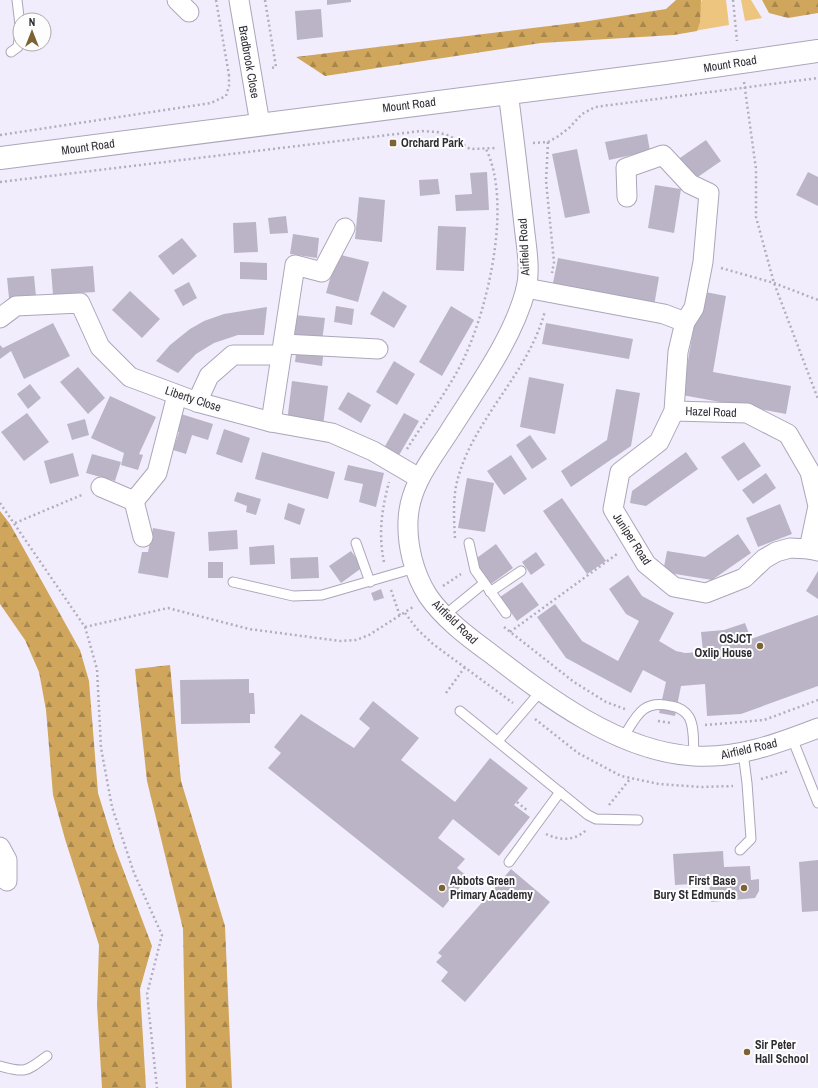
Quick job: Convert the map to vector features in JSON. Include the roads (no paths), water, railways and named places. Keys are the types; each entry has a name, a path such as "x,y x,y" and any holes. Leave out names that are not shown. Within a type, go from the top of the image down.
{"street":[{"name":"Bradbrook Close","path":"239,0 260,124"},
{"name":"Mount Road","path":"0,158 665,73 818,51"},
{"name":"Airfield Road","path":"508,92 516,144 527,259 526,288 508,336 419,478 411,498 408,519 408,540 415,568 428,596 445,615 470,638 540,692 623,738 662,752 694,756 718,756 742,752 792,738 818,728"},
{"name":"Juniper Road","path":"627,198 626,168 663,155 690,184 709,194 703,262 694,308 685,322 678,352 674,410 659,442 620,472 613,510 646,564 674,587 706,593 744,578 764,559 776,552 790,548 814,550"},
{"path":"271,422 295,265 322,272 345,228"},
{"path":"526,288 664,314 685,322"},
{"name":"Liberty Close","path":"0,318 16,306 80,302 100,347 130,377 197,402 271,422 332,433 373,451 419,478"},
{"path":"197,402 209,376 233,355 282,349 378,349"},
{"path":"134,501 157,473 177,395"},
{"name":"Hazel Road","path":"674,410 748,413 788,434 810,472 818,506 814,550"},
{"path":"101,487 134,501"},
{"path":"134,501 143,537"},
{"path":"0,847 7,860 7,881"}],"lane":[{"path":"17,0 18,12"},
{"path":"356,543 370,582"},
{"path":"469,544 475,570 483,584 506,613"},
{"path":"233,582 293,596 322,595 415,568"},
{"path":"490,592 521,571"},
{"path":"445,615 483,584"},
{"path":"498,741 540,692"},
{"path":"623,738 638,714 645,707 661,703 678,707 688,716 692,726 694,756"},
{"path":"460,711 596,820 638,820"},
{"path":"792,738 818,803"},
{"path":"740,850 751,839 747,783 742,752"},
{"path":"509,862 539,823 560,792"},
{"path":"0,1066 14,1070 28,1070 47,1056"}],"place":[{"name":"Orchard Park","path":"393,143"},
{"name":"OSJCT Oxlip House","path":"760,646"},
{"name":"Abbots Green Primary Academy","path":"442,888"},
{"name":"First Base Bury St Edmunds","path":"744,888"},
{"name":"Sir Peter Hall School","path":"747,1052"}]}
